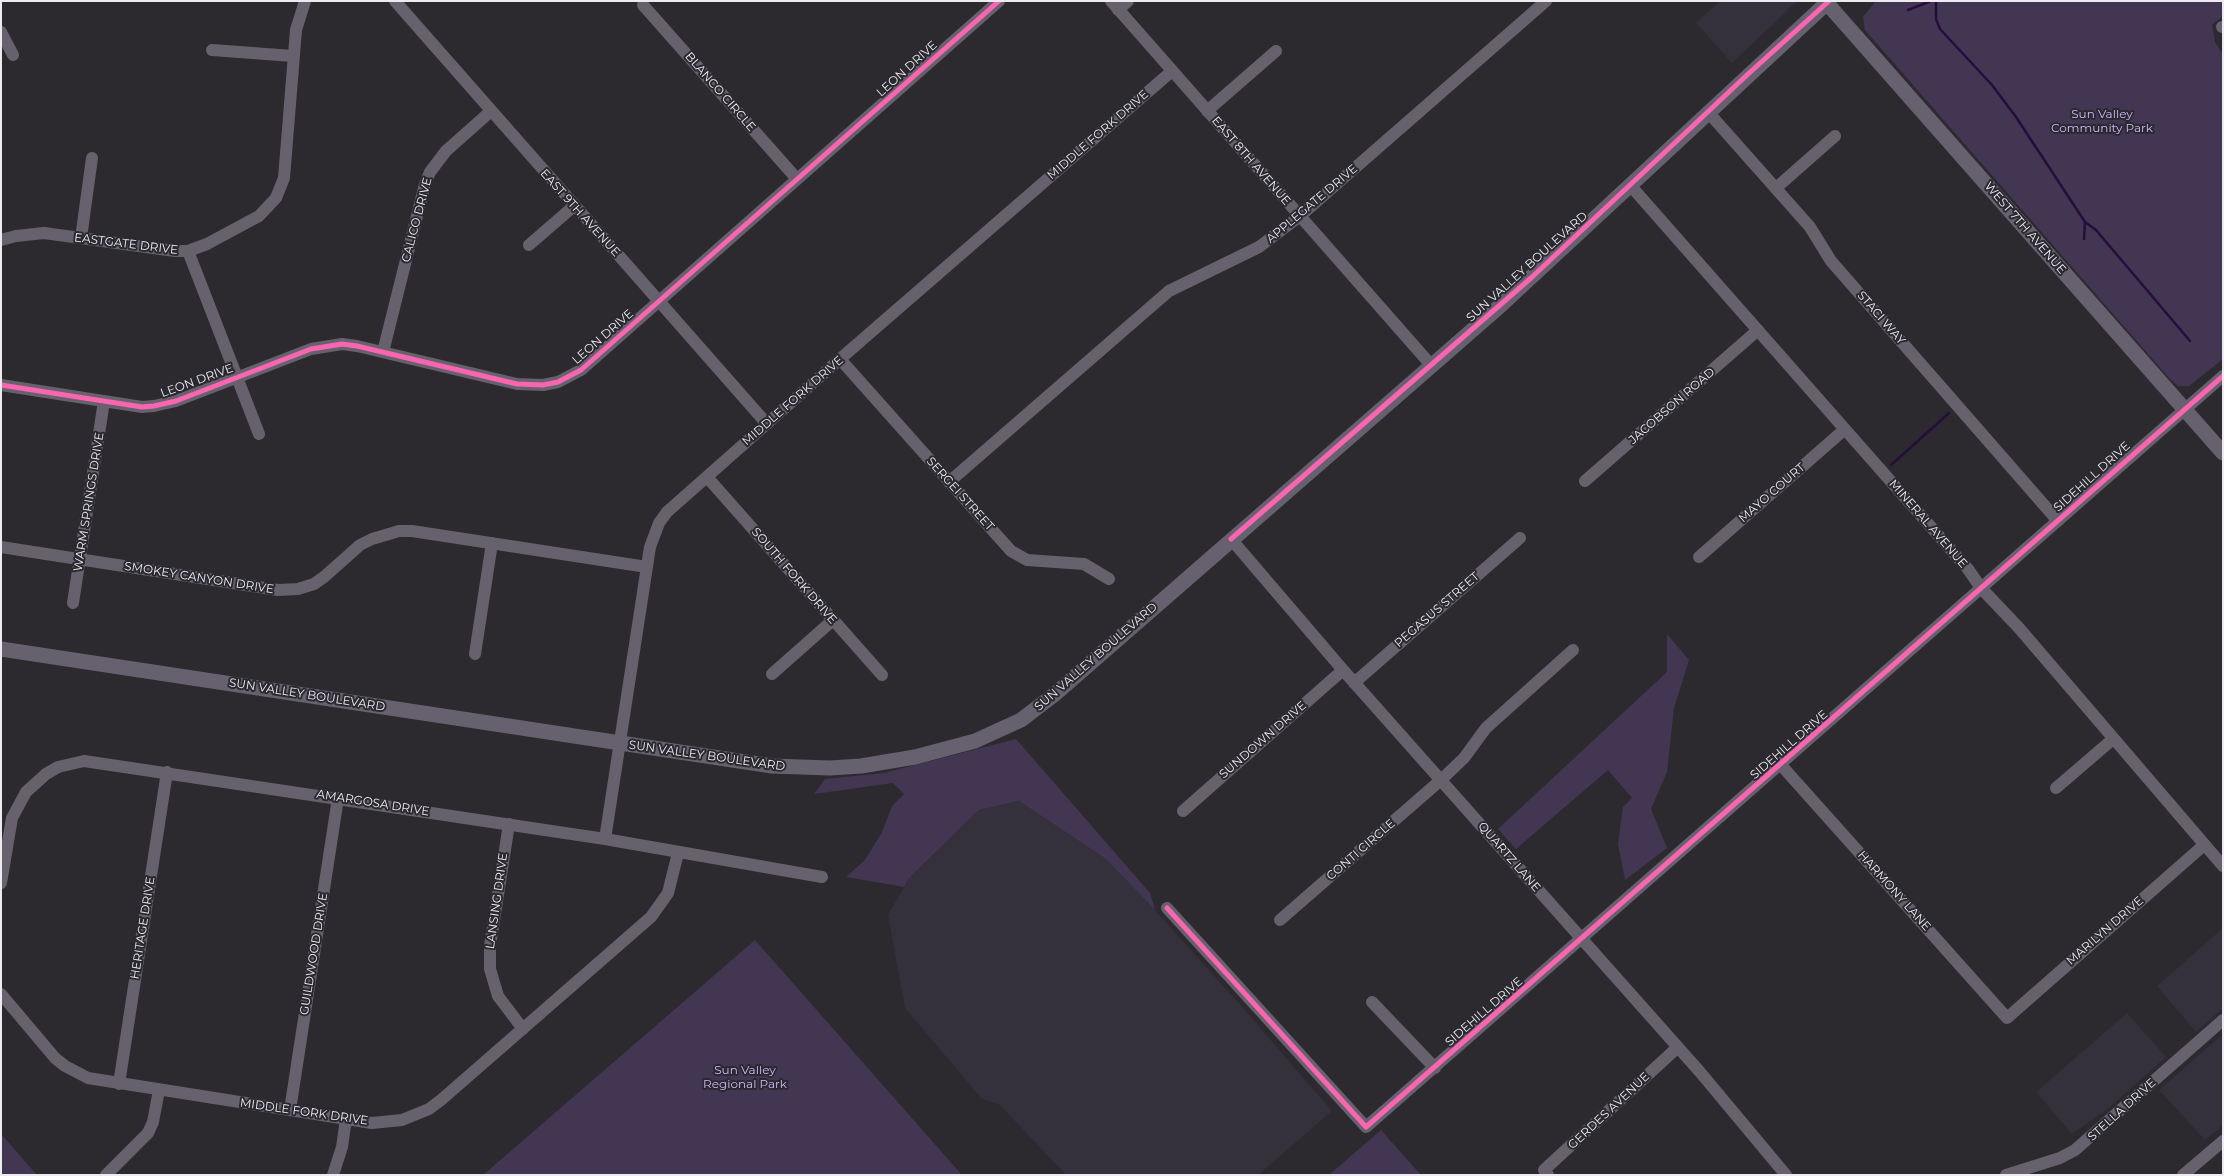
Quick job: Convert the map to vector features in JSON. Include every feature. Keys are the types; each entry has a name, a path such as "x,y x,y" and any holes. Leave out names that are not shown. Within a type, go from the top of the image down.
{"main road":[{"name":"SUN VALLEY BOULEVARD","path":"1,649 772,766 830,768 915,757 975,741 1011,725 1044,704 1531,278 1827,2"},
{"name":"WEST 7TH AVENUE","path":"1827,2 2223,453"}],"street":[{"name":"EASTGATE DRIVE","path":"1,240 30,234 188,251 207,244 258,216 276,198 281,189 285,170 296,30 305,1"},
{"name":"EAST 9TH AVENUE","path":"395,1 767,424"},
{"name":"LEON DRIVE","path":"1,385 142,406 160,405 326,345 357,346 517,384 544,385 558,382 581,370 999,1"},
{"name":"APPLEGATE DRIVE","path":"949,482 1169,291 1259,247 1300,216 1546,1"},
{"name":"EAST 8TH AVENUE","path":"1119,4 1172,71 1431,366"},
{"name":"BLANCO CIRCLE","path":"643,5 797,179"},
{"path":"1,32 14,55"},
{"path":"212,50 293,56"},
{"path":"1207,111 1276,51"},
{"name":"MIDDLE FORK DRIVE","path":"605,839 650,547 659,523 667,512 1172,71"},
{"name":"CALICO DRIVE","path":"383,352 425,184 430,172 446,151 490,111"},
{"name":"STACI WAY","path":"1708,112 1810,227 1831,262 2058,521"},
{"path":"1776,188 1835,136"},
{"path":"81,238 92,158"},
{"name":"MINERAL AVENUE","path":"1630,185 1968,569 1981,588 2019,628 2223,866"},
{"path":"529,245 574,206"},
{"path":"188,251 259,434"},
{"name":"JACOBSON ROAD","path":"1585,482 1758,330"},
{"name":"SERGEI STREET","path":"840,359 1011,552 1019,557 1036,562 1074,562 1092,568 1109,579"},
{"name":"SIDEHILL DRIVE","path":"1167,908 1366,1127 2223,376"},
{"name":"WARM SPRINGS DRIVE","path":"73,603 104,401"},
{"name":"MAYO COURT","path":"1699,557 1846,429"},
{"name":"SOUTH FORK DRIVE","path":"707,477 882,675"},
{"name":"SMOKEY CANYON DRIVE","path":"1,547 290,590 314,584 360,546 386,534 412,531 647,567"},
{"name":"PEGASUS STREET","path":"1354,682 1520,538"},
{"name":"QUARTZ LANE","path":"1231,539 1581,940 1678,1047 1786,1175"},
{"path":"476,654 492,543"},
{"path":"772,674 833,620"},
{"name":"CONTI CIRCLE","path":"1280,920 1442,779 1464,758 1486,728 1573,650"},
{"name":"SUNDOWN DRIVE","path":"1183,810 1344,670"},
{"path":"2056,788 2113,739"},
{"name":"AMARGOSA DRIVE","path":"1,883 10,830 18,805 35,782 46,774 58,767 84,761 605,839 822,877"},
{"name":"HARMONY LANE","path":"1780,765 2007,1018"},
{"name":"HERITAGE DRIVE","path":"119,1084 167,772"},
{"name":"GUILDWOOD DRIVE","path":"290,1110 338,798"},
{"name":"LANSING DRIVE","path":"509,824 490,946 490,969 498,996 523,1029"},
{"name":"MARILYN DRIVE","path":"2007,1018 2204,845"},
{"name":"MIDDLE FORK DRIVE","path":"1,994 55,1058 65,1066 88,1078 346,1119 386,1122 402,1120 429,1109 651,917 668,893 678,853"},
{"path":"1372,1002 1435,1068"},
{"name":"STELLA DRIVE","path":"2006,1175 2060,1158 2075,1150 2223,1020"},
{"name":"GERDES AVENUE","path":"1548,1175 1544,1170 1678,1047"},
{"path":"106,1175 148,1133 153,1122 159,1090"},
{"path":"333,1175 342,1147 346,1119"},
{"path":"2184,1175 2223,1141"}],"shaded area":[{"path":"1720,1 1799,1 1787,9 1732,63 1696,23"},
{"path":"1019,801 1106,859 1155,910 1244,1009 1332,1111 1258,1175 1066,1175 1000,1105 981,1098 905,1008 888,915 909,878 979,810"},
{"path":"2223,928 2223,1008 2196,1032 2157,986"},
{"path":"2127,1013 2166,1057 2109,1108 2072,1134 2036,1092"},
{"path":"2223,1034 2223,1125 2205,1140 2159,1090"}],"green space":[{"name":"Sun Valley Community Park","path":"1876,1 2223,1 2223,16 2212,25 2215,42 2223,55 2223,359 2189,386 2178,386 2169,378 1865,30 1863,17"},
{"path":"1667,634 1689,660 1674,708 1667,772 1651,809 1667,848 1625,880 1618,844 1623,807 1632,798 1608,770 1516,849 1498,829 1667,672"},
{"path":"1016,739 1150,893 1155,910 1106,859 1019,801 979,810 909,878 904,887 846,877 865,860 882,832 892,806 904,794 893,783 814,794 825,779 884,773"},
{"name":"Sun Valley Regional Park","path":"755,940 962,1175 483,1175"},
{"path":"1381,1130 1421,1175 1329,1175"},
{"path":"1,1134 37,1175 1,1175"}],"waterway":[{"path":"1908,10 1931,1"},
{"path":"1936,1 1936,19 1940,29 1992,85 2016,117 2085,222 2096,230 2190,341"},
{"path":"2084,239 2085,222"},
{"path":"1891,465 1949,413"}],"cycle path":[{"path":"1,385 142,407 154,406 176,401 311,349 342,344 517,384 543,385 558,382 581,370 999,1"},
{"path":"1231,539 1531,278 1747,75 1829,1"},
{"path":"1167,908 1366,1127 2223,376"}]}
